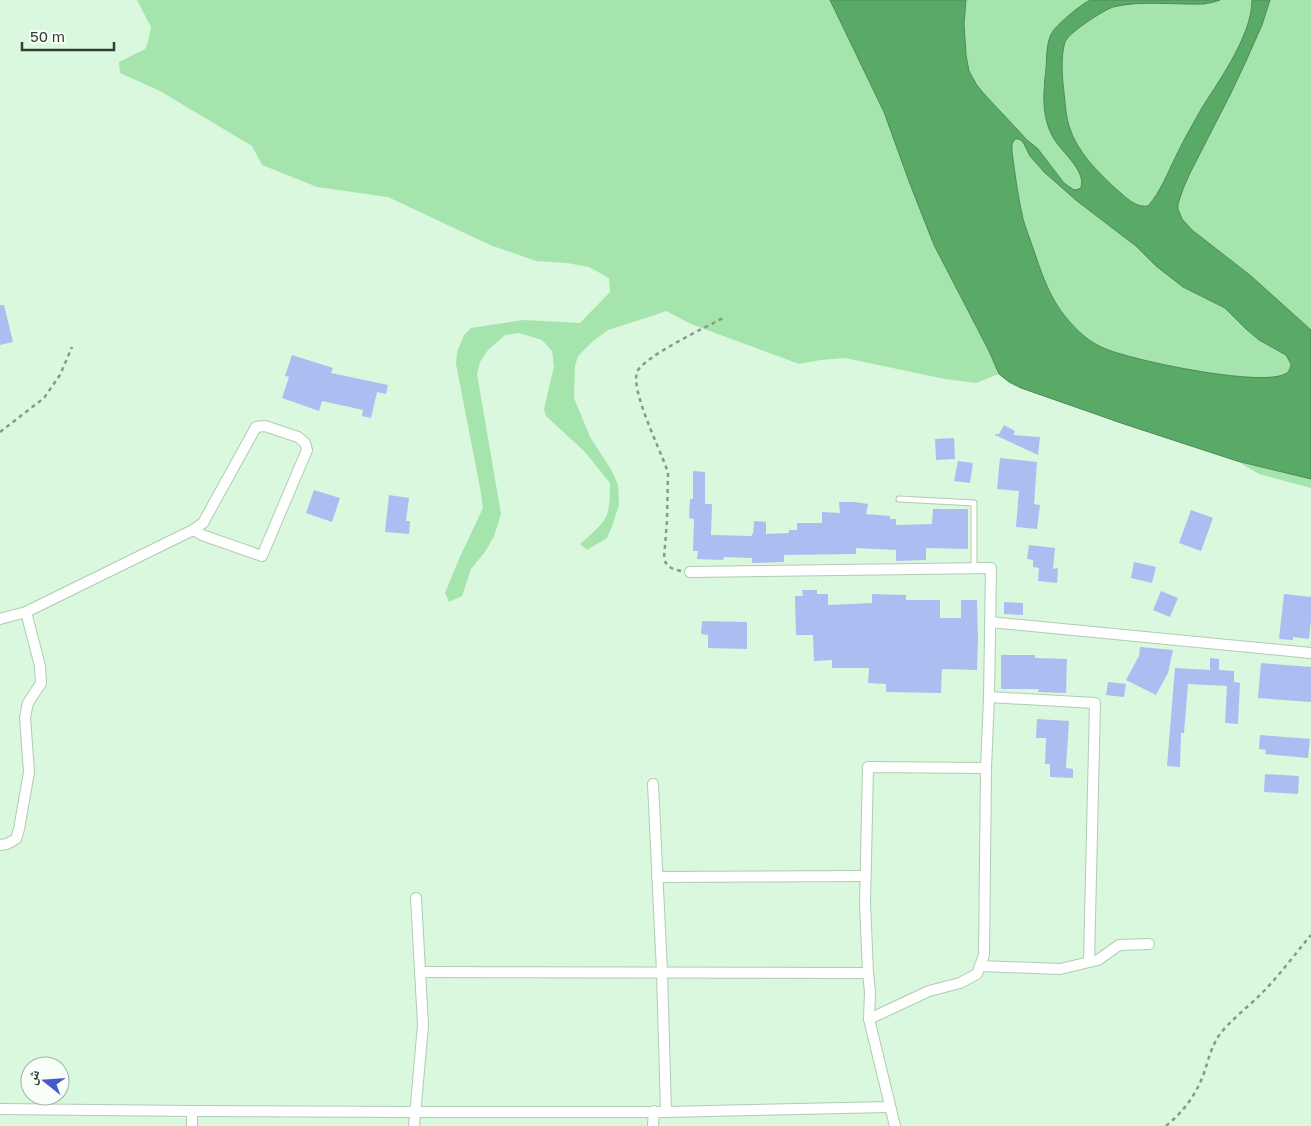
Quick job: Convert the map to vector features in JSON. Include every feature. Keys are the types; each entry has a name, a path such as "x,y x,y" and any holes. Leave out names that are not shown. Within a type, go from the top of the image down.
{"street":[{"path":"0,619 26,612 193,530 203,523 256,427 265,426 298,436 305,443 307,450 262,556 202,535 193,530"},
{"path":"690,572 991,568 984,955 977,974 960,983 928,991 869,1019"},
{"path":"0,845 7,844 16,839 19,829 29,772 25,716 28,703 40,683 40,666 26,612"},
{"path":"990,622 1311,654"},
{"path":"989,697 1095,703 1089,962"},
{"path":"895,1126 869,1019 870,992 865,903 868,767 986,768"},
{"path":"652,784 662,972 666,1112"},
{"path":"657,877 865,876"},
{"path":"414,1126 423,1025 416,898"},
{"path":"980,966 1060,969 1098,960 1119,945 1149,944"},
{"path":"420,972 868,973"},
{"path":"0,1109 192,1112 666,1112 890,1107"},
{"path":"653,1126 654,1111"},
{"path":"192,1112 192,1126"}],"lane":[{"path":"899,499 974,503 974,568"}],"path":[{"path":"690,572 676,570 665,563 668,473 640,401 636,380 638,370 650,359 725,317"},
{"path":"0,432 44,398 60,375 72,347"},
{"path":"1166,1126 1178,1116 1190,1101 1203,1075 1211,1052 1228,1024 1263,992 1311,935"}],"shaded area":[{"path":"137,0 830,0 884,112 934,245 999,374 976,383 945,379 845,358 799,364 691,324 666,311 608,330 578,356 575,366 574,398 590,437 612,471 618,485 619,504 607,538 587,550 580,544 598,527 607,515 610,483 584,451 546,416 544,409 554,366 552,351 542,340 519,333 505,335 488,350 480,362 477,374 501,514 494,536 485,552 471,569 462,596 449,602 445,593 483,508 456,364 457,352 464,335 471,328 523,320 580,323 610,292 609,278 589,267 536,261 490,245 388,197 317,187 262,165 252,146 160,91 120,73 119,62 145,49 148,42 151,27"},
{"path":"830,0 966,0 964,24 966,55 969,71 977,85 1027,140 1038,149 1064,183 1074,190 1079,189 1082,181 1077,168 1054,139 1045,113 1044,96 1047,49 1053,31 1082,5 1091,0 1220,0 1204,4 1147,3 1113,7 1079,28 1065,42 1062,58 1063,84 1069,126 1077,144 1088,160 1116,189 1135,204 1148,206 1160,188 1203,106 1234,55 1247,27 1252,0 1270,0 1262,25 1246,61 1190,173 1178,204 1178,209 1182,219 1192,230 1251,276 1311,330 1311,479 1237,461 1124,424 1021,388 999,374 934,245 884,112","holes":["1015,139 1019,139 1044,172 1077,201 1136,246 1156,266 1183,287 1225,308 1259,340 1286,355 1291,364 1290,369 1285,374 1271,377 1225,375 1143,360 1106,349 1091,342 1065,316 1052,296 1046,285 1024,223 1012,152 1012,144"]},
{"path":"966,0 1089,0 1063,20 1052,32 1049,41 1043,87 1045,115 1082,177 1082,184 1079,189 1074,190 1064,183 1038,149 1027,140 985,95 969,71 964,24"},
{"path":"1220,0 1252,0 1247,27 1234,55 1200,111 1159,191 1148,206 1139,205 1123,195 1109,182 1082,153 1077,144 1069,126 1063,84 1062,58 1065,42 1079,28 1113,7 1147,3 1204,4"},
{"path":"1270,0 1311,0 1311,330 1251,276 1192,230 1182,219 1178,209 1183,189 1190,173 1246,61 1262,25"},
{"path":"1015,139 1023,142 1030,156 1044,172 1077,201 1136,246 1156,266 1183,287 1225,308 1259,340 1286,355 1291,364 1287,372 1271,377 1250,378 1197,371 1121,354 1091,342 1074,326 1058,306 1046,285 1037,261 1023,219 1012,152 1012,144"},
{"path":"1237,461 1311,479 1311,488 1259,474"}],"building":[{"path":"0,305 4,305 13,342 0,345"},
{"path":"292,355 333,368 331,373 388,385 386,394 377,392 371,418 362,416 363,410 322,401 319,411 282,398 289,377 285,376"},
{"path":"1004,425 1015,431 1013,435 1040,437 1038,455 995,435 999,434"},
{"path":"954,438 955,459 936,460 935,439"},
{"path":"1000,458 1037,462 1034,504 1040,505 1037,529 1016,527 1019,491 997,489"},
{"path":"958,461 973,463 970,483 954,481"},
{"path":"693,471 705,472 705,504 712,504 711,535 752,536 754,521 766,522 766,534 789,533 789,530 797,530 797,523 822,523 822,512 840,513 839,502 855,502 868,504 866,514 890,516 890,519 896,519 896,525 932,524 933,509 968,509 968,549 926,548 926,560 896,561 896,550 856,548 856,554 784,555 784,562 752,563 752,558 724,557 723,560 697,559 698,551 693,551 694,519 689,518 690,499 693,499"},
{"path":"314,490 340,498 332,522 306,513"},
{"path":"389,495 409,498 406,521 410,521 409,534 385,532"},
{"path":"1191,510 1213,518 1201,551 1179,543"},
{"path":"1029,545 1055,548 1053,569 1058,568 1057,583 1038,581 1039,568 1033,567 1033,560 1027,559"},
{"path":"1134,562 1156,567 1152,583 1131,578"},
{"path":"802,590 817,590 817,594 828,594 828,605 872,603 872,594 906,595 906,600 940,600 940,618 961,618 961,600 977,600 977,670 942,669 941,693 886,692 886,684 868,683 869,668 832,668 832,660 814,661 813,635 796,635 795,596 803,596"},
{"path":"1161,591 1178,598 1170,617 1153,610"},
{"path":"1284,594 1311,597 1309,639 1293,637 1293,640 1279,639"},
{"path":"1004,602 1023,603 1023,615 1004,614"},
{"path":"702,621 747,622 747,649 708,648 708,635 701,634"},
{"path":"1140,647 1173,650 1168,673 1156,695 1126,680 1139,656"},
{"path":"1001,655 1035,655 1035,658 1067,659 1066,693 1038,692 1039,689 1001,689"},
{"path":"1210,658 1219,659 1219,670 1234,671 1234,682 1240,683 1238,724 1225,723 1227,686 1188,684 1184,733 1181,733 1180,767 1167,766 1175,668 1210,670"},
{"path":"1261,663 1311,667 1311,702 1258,698"},
{"path":"1108,682 1126,684 1124,697 1106,695"},
{"path":"1037,719 1069,721 1066,768 1073,769 1073,778 1050,777 1050,764 1045,764 1046,738 1036,738"},
{"path":"1260,735 1310,739 1308,758 1265,754 1266,750 1259,749"},
{"path":"1265,774 1299,776 1298,794 1264,792"}]}
